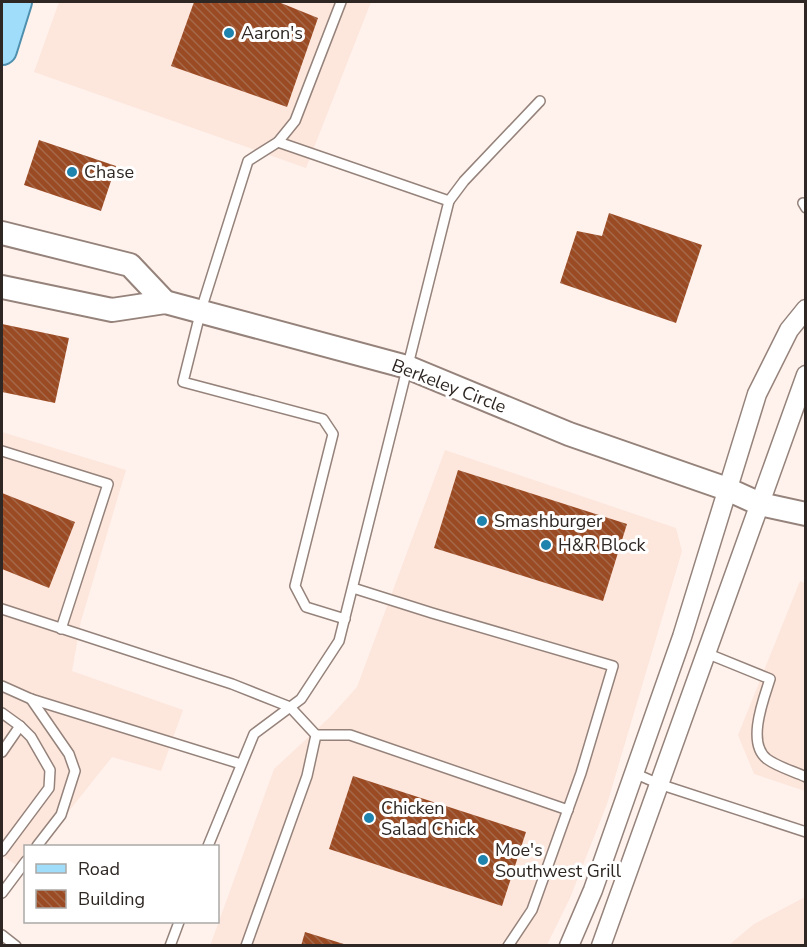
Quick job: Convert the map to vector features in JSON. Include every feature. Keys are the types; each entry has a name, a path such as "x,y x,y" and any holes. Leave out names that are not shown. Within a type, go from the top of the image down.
{"main road":[{"path":"2,50 17,2"}],"street":[{"path":"2,233 129,265 165,302"},
{"name":"Berkeley Circle","path":"2,287 112,310 165,302 407,367 569,434 728,489 760,504 806,514"},
{"path":"569,945 594,890 682,637 757,394 789,330 806,309"},
{"path":"601,945 806,375"}],"lane":[{"path":"341,2 295,121 278,141 248,161 201,310 183,382 323,419 333,434 295,586 306,607 345,619"},
{"path":"208,845 254,734 301,699 339,641 449,201 464,181 540,101"},
{"path":"278,141 449,201"},
{"path":"2,451 108,484 61,628"},
{"path":"352,588 613,666 568,810 532,910 508,945"},
{"path":"2,609 232,684 290,707 316,735 350,735 568,810"},
{"path":"706,653 770,678 757,723 760,746 766,758 806,777"},
{"path":"2,686 31,699 241,764"},
{"path":"31,699 69,754 75,771 60,814 38,845"},
{"path":"2,713 31,737 50,770 49,788 2,851"},
{"path":"2,752 20,726"},
{"path":"246,945 307,776 316,735"},
{"path":"634,772 659,784 806,832"},
{"path":"2,830 11,837"},
{"path":"2,893 24,864"},
{"path":"170,945 178,923"},
{"path":"2,934 16,945"}],"shaded area":[{"path":"59,2 371,2 306,168 34,72"},
{"path":"2,432 126,470 81,621 72,671 183,710 161,771 112,757 42,845 24,845 23,869 2,856"},
{"path":"445,450 676,528 682,551 607,804 570,898 547,945 210,946 274,769 330,717 357,687"},
{"path":"800,581 805,583 805,791 754,774 738,735"},
{"path":"805,897 805,945 729,945 754,924"}],"building":[{"path":"194,2 282,2 318,18 287,107 171,66"},
{"path":"39,140 116,166 101,211 24,185"},
{"path":"609,213 702,245 676,323 560,283 577,231 602,236"},
{"path":"2,324 69,338 55,403 2,392"},
{"path":"458,470 627,524 603,601 434,548"},
{"path":"2,493 75,522 49,588 2,569"},
{"path":"353,776 526,832 502,906 329,849"},
{"path":"305,932 347,945 347,946 301,946"}],"place":[{"name":"Aaron's","path":"229,33"},
{"name":"Chase","path":"72,172"},
{"name":"Smashburger","path":"482,521"},
{"name":"H&R Block","path":"546,545"},
{"name":"Chicken Salad Chick","path":"369,818"},
{"name":"Moe's Southwest Grill","path":"483,860"}]}
